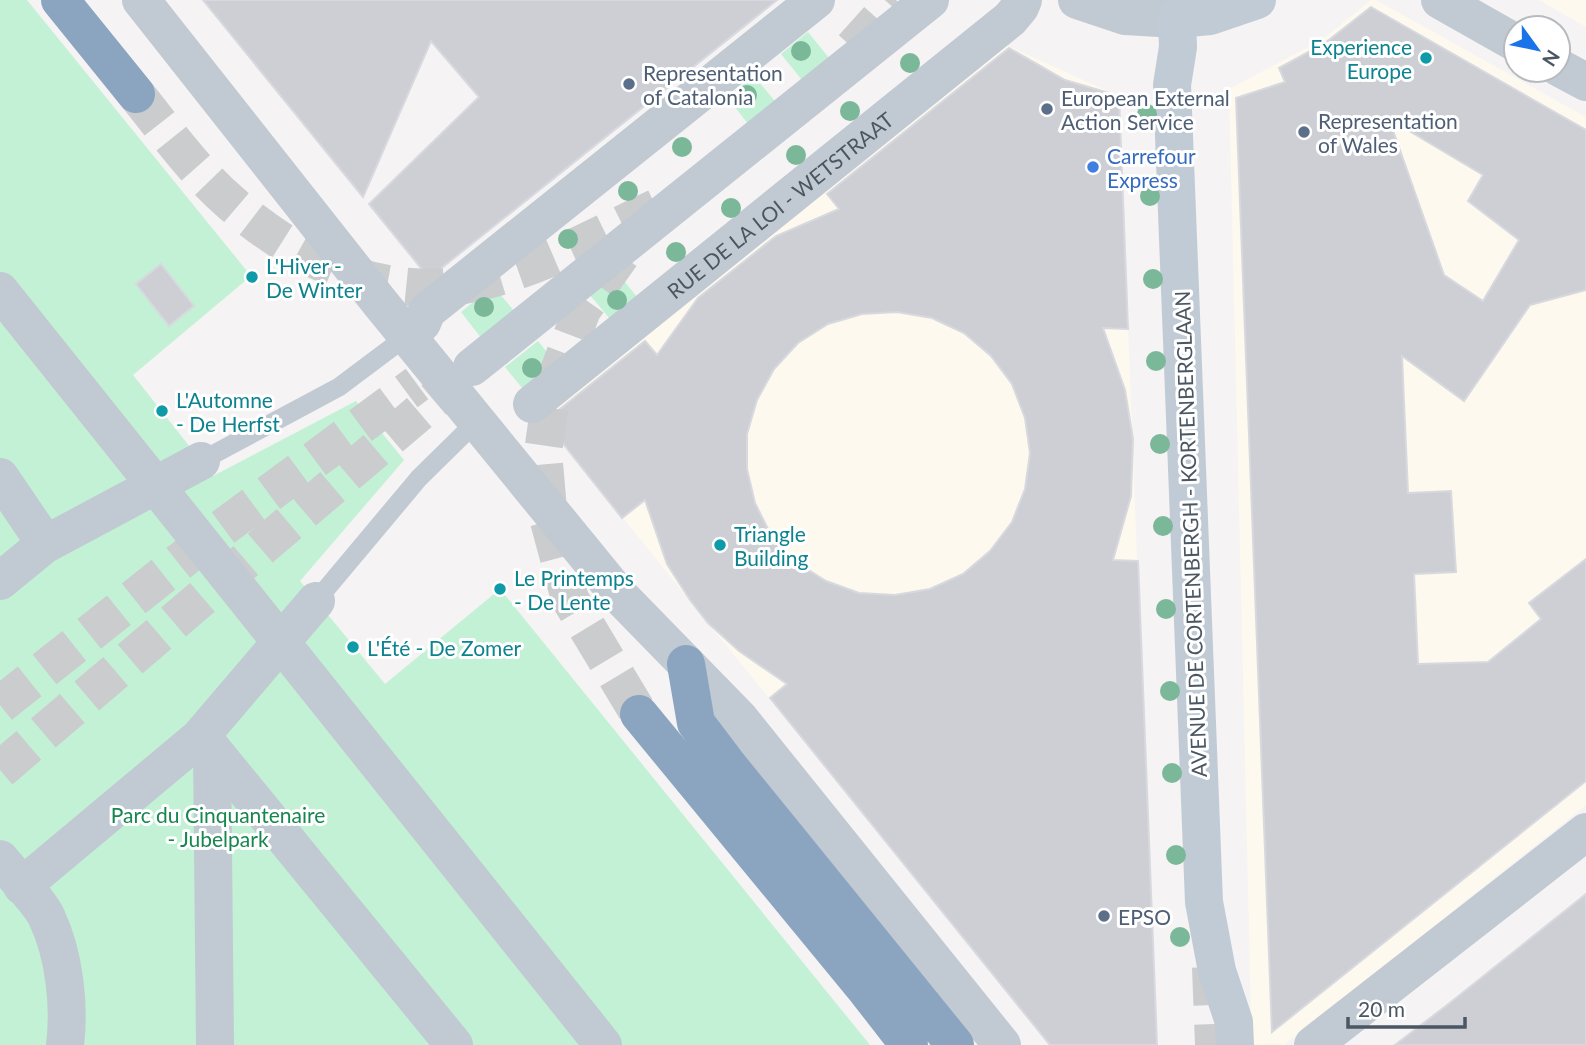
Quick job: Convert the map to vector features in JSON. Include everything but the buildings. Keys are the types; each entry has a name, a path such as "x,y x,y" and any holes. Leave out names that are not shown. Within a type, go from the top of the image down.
{"highway":[{"path":"60,0 136,94"},
{"path":"686,664 696,723 955,1045"},
{"path":"639,714 909,1045"}],"main road":[{"path":"1177,19 1210,16 1257,0"},
{"name":"AVENUE DE CORTENBERGH - KORTENBERGLAAN","path":"1177,19 1178,47 1172,85 1204,902 1217,971 1234,1022 1235,1045"}],"street":[{"path":"141,0 407,336 618,594 739,718 1002,1045"},
{"path":"407,336 422,323 427,311 816,0"},
{"path":"472,367 930,0"},
{"name":"RUE DE LA LOI - WETSTRAAT","path":"532,404 1010,19 1023,0"},
{"path":"1077,0 1125,16 1177,19"},
{"path":"1440,0 1502,35"},
{"path":"0,291 603,1045"},
{"path":"0,581 40,538 155,486 201,461"},
{"path":"0,477 40,538"},
{"path":"0,522 40,538"},
{"path":"65,1045 64,997 58,949 47,915 11,872 205,744 316,601"},
{"path":"205,744 215,1045"},
{"path":"205,744 454,1045"},
{"path":"1313,1045 1586,832"}],"lane":[{"path":"201,461 339,387 407,336"},
{"path":"316,601 419,478 477,421"}],"shaded area":[{"path":"1371,0 1376,0 1502,70 1502,84 1527,84 1586,117 1586,805 1284,1045 1243,1045 1251,1017 1229,89 1323,39"},
{"path":"1539,0 1586,0 1586,27 1572,19 1572,14 1563,14"},
{"name":"Triangle Building","path":"1006,45 1119,96 1156,1045 1050,1045 542,418"}],"green space":[{"name":"Parc du Cinquantenaire - Jubelpark","path":"0,0 27,0 251,276 133,375 213,476 356,401 404,460 300,581 385,684 500,589 870,1045 0,1045"},
{"path":"808,32 833,63 806,85 781,54"},
{"path":"754,76 779,106 752,129 727,97"},
{"path":"612,266 637,297 610,319 584,288"},
{"path":"493,286 515,312 482,339 461,312"},
{"path":"538,341 555,362 523,389 505,367"}],"tunnel":[{"path":"853,48 896,0"},
{"path":"136,94 204,177 257,224 317,261 383,283 417,288 452,287 487,280 554,256 662,205"},
{"path":"621,255 582,310 552,389 543,452 549,521 570,599 639,714"},
{"path":"0,770 475,365"},
{"path":"0,705 217,532 417,384"},
{"path":"1211,967 1214,1045"}],"place":[{"name":"Experience Europe","path":"1426,58"},
{"name":"Representation of Catalonia","path":"629,84"},
{"name":"European External Action Service","path":"1047,109"},
{"name":"Representation of Wales","path":"1304,132"},
{"name":"Carrefour Express","path":"1093,167"},
{"name":"L'Hiver - De Winter","path":"252,277"},
{"name":"L'Automne - De Herfst","path":"162,411"},
{"name":"Triangle Building","path":"720,545"},
{"name":"Le Printemps - De Lente","path":"500,589"},
{"name":"L'Été - De Zomer","path":"353,647"},
{"name":"EPSO","path":"1104,916"}]}
